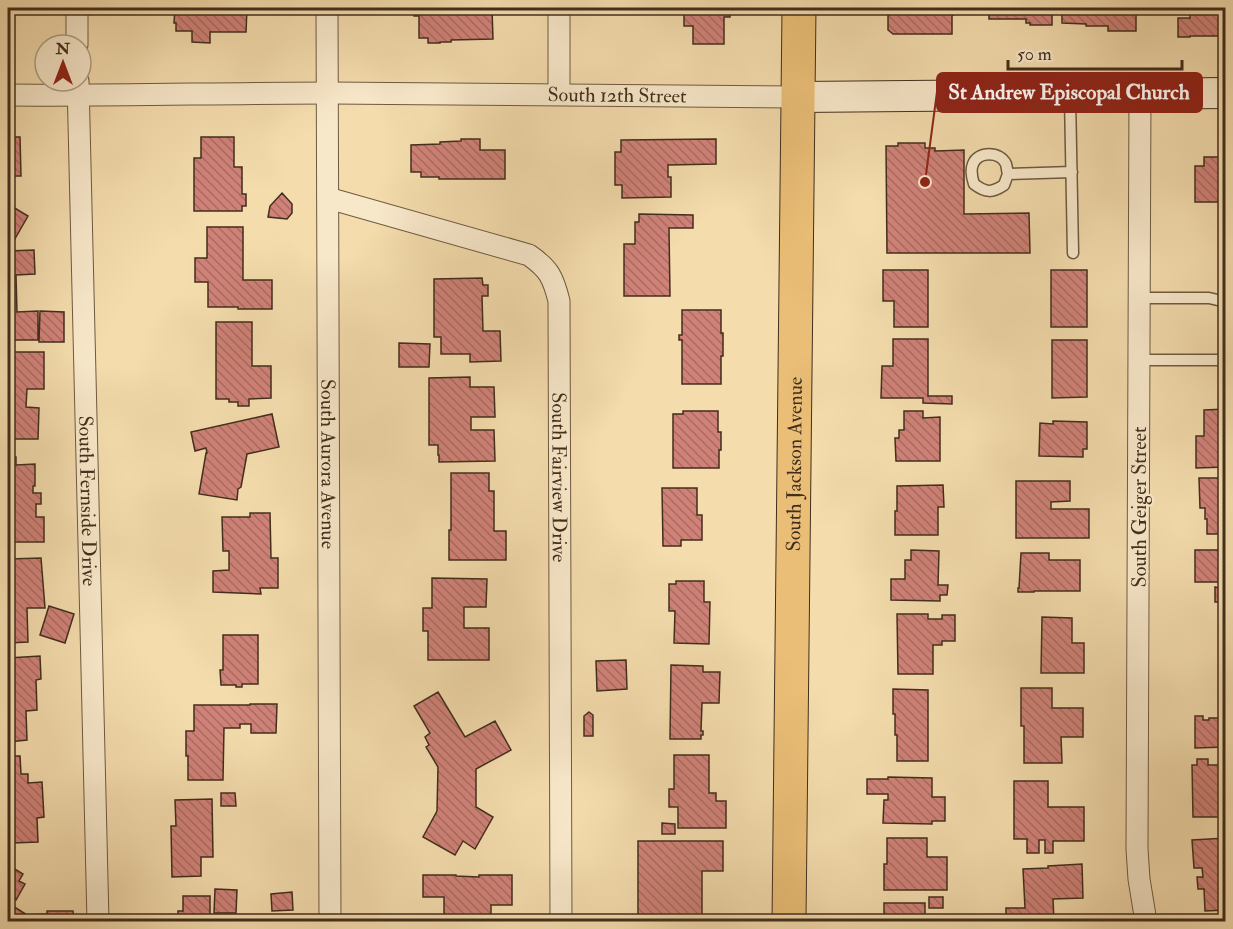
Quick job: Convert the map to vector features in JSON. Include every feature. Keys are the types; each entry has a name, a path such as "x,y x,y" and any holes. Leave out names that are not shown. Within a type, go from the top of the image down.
{"main road":[{"name":"South Jackson Avenue","path":"789,921 799,8"},
{"name":"South 12th Street","path":"799,97 1226,93"}],"street":[{"path":"77,8 77,33"},
{"name":"South Aurora Avenue","path":"327,8 330,921"},
{"path":"558,93 559,8"},
{"name":"South 12th Street","path":"93,88 328,93 558,93 799,97"},
{"name":"South 12th Street","path":"8,95 33,92"},
{"name":"South Fernside Drive","path":"78,93 98,921"},
{"name":"South Geiger Street","path":"1140,93 1137,849 1146,921"},
{"name":"South Fairview Drive","path":"328,198 529,255 542,264 555,283 559,301 561,921"}],"lane":[{"path":"1070,94 1073,253"},
{"path":"1008,174 1072,172"},
{"path":"1139,298 1209,298 1226,302"},
{"path":"1139,360 1226,360"}],"building":[{"path":"175,8 247,8 246,32 210,32 210,43 192,42 192,31 176,31"},
{"path":"414,8 492,9 493,39 428,43 428,38 419,38 419,16 414,16"},
{"path":"684,8 730,8 730,17 724,17 724,44 693,44 693,26 684,26"},
{"path":"888,8 957,8 957,12 952,16 952,34 893,34 888,30"},
{"path":"989,8 1052,8 1052,25 1030,25 1026,23 1026,19 989,19"},
{"path":"1062,8 1136,8 1136,31 1108,31 1108,26 1062,23"},
{"path":"1190,8 1221,8 1224,22 1221,22 1221,36 1178,37 1178,18 1190,18"},
{"path":"8,137 20,137 21,176 8,176"},
{"path":"201,137 234,137 234,167 242,167 242,194 246,194 246,206 242,206 242,211 194,211 194,158 201,158"},
{"path":"461,139 480,139 480,150 505,150 505,179 439,179 439,177 421,177 421,172 411,172 411,145 440,144 440,142 461,141"},
{"path":"716,139 716,164 668,165 668,177 671,177 671,197 622,198 622,185 615,185 615,152 621,152 621,140"},
{"path":"898,143 925,143 925,148 935,148 935,151 964,150 964,214 1029,213 1030,253 887,253 886,146 898,146"},
{"path":"1204,157 1219,157 1219,161 1226,161 1226,202 1195,202 1195,166 1204,166"},
{"path":"282,193 292,204 292,213 287,219 268,217 270,206"},
{"path":"8,204 28,216 12,244 8,241"},
{"path":"639,214 693,215 693,228 669,228 670,296 624,296 624,244 635,244 635,222 639,222"},
{"path":"207,227 243,227 243,280 272,280 272,309 208,307 208,282 195,282 195,258 207,258"},
{"path":"34,250 35,274 16,275 17,312 38,311 38,340 8,340 8,251"},
{"path":"883,270 928,270 928,327 894,327 894,301 883,301"},
{"path":"1051,270 1087,270 1087,327 1051,327"},
{"path":"482,278 483,285 488,285 488,296 482,296 483,331 500,331 501,361 470,362 470,354 441,354 441,337 434,337 434,279"},
{"path":"682,310 721,310 723,356 721,356 721,384 682,384 682,340 679,340 679,335 682,335"},
{"path":"40,311 64,312 64,342 39,342"},
{"path":"216,322 252,322 252,366 271,366 271,398 249,399 249,406 238,406 238,402 229,402 229,399 216,399"},
{"path":"893,339 928,339 928,396 952,396 952,404 923,403 923,398 881,398 882,366 893,366"},
{"path":"1052,340 1087,340 1087,397 1052,398"},
{"path":"399,343 430,344 429,367 399,367"},
{"path":"8,352 44,352 44,389 27,389 26,407 39,408 38,439 8,439"},
{"path":"470,377 470,387 494,387 495,417 471,417 471,430 494,430 495,461 439,462 438,445 429,445 429,378"},
{"path":"1226,409 1226,467 1196,468 1196,436 1204,436 1204,410"},
{"path":"683,411 718,411 718,432 721,432 719,468 673,468 673,414 683,414"},
{"path":"904,411 923,411 923,418 940,417 940,461 896,461 895,438 899,438 899,430 904,430"},
{"path":"272,414 279,447 247,454 237,500 199,494 207,453 206,448 195,451 191,432"},
{"path":"1053,421 1087,422 1087,449 1083,449 1083,457 1039,456 1040,423 1053,424"},
{"path":"8,457 16,457 16,465 35,464 33,493 41,493 41,504 36,504 36,517 44,517 44,542 8,542"},
{"path":"451,473 489,473 489,491 494,491 494,531 506,531 506,560 449,560"},
{"path":"1199,478 1221,478 1221,481 1226,481 1226,534 1207,534 1205,508 1200,508"},
{"path":"1016,481 1070,481 1070,501 1051,502 1051,509 1089,509 1089,538 1016,538"},
{"path":"943,485 944,507 938,507 938,535 895,535 897,486"},
{"path":"662,488 697,488 697,515 702,515 702,540 681,540 681,546 663,546"},
{"path":"250,513 270,513 271,558 278,558 278,588 260,588 261,594 213,592 213,571 229,570 229,551 223,551 222,517 250,517"},
{"path":"911,550 939,551 938,585 948,585 947,595 940,595 940,601 891,600 891,579 905,579 905,560 911,560"},
{"path":"1195,550 1226,550 1226,615 1219,615 1219,602 1215,602 1215,587 1219,588 1219,582 1195,582"},
{"path":"1021,553 1049,553 1049,560 1080,560 1080,591 1018,592"},
{"path":"41,558 45,608 27,608 28,642 8,643 8,559"},
{"path":"432,578 487,579 486,607 464,607 464,628 489,628 489,660 428,660 428,631 423,631 423,608 432,608"},
{"path":"676,581 704,581 704,602 710,602 709,644 674,643 675,611 669,611 669,584 676,584"},
{"path":"49,606 74,614 65,643 40,635"},
{"path":"897,614 928,614 928,619 942,619 942,615 955,615 955,641 942,641 942,645 933,645 933,674 898,674"},
{"path":"1042,617 1072,618 1072,643 1084,643 1084,673 1041,673"},
{"path":"223,635 258,635 258,684 242,684 242,687 221,685"},
{"path":"40,656 41,679 36,680 37,710 26,711 27,740 8,742 8,658"},
{"path":"626,660 627,689 597,691 596,661"},
{"path":"671,665 703,666 703,672 720,672 719,703 702,703 701,731 703,735 701,739 670,739"},
{"path":"1021,688 1052,688 1052,708 1083,708 1083,737 1061,737 1062,763 1024,763"},
{"path":"893,689 928,690 928,761 897,761"},
{"path":"438,692 465,737 495,721 511,750 476,769 476,807 493,817 475,849 463,841 455,855 423,837 437,811 438,767 426,747 429,745 425,737 430,733 414,706"},
{"path":"277,704 276,733 251,733 251,724 240,724 240,728 224,728 223,780 188,780 186,731 194,731 194,705"},
{"path":"589,712 593,715 593,736 584,736 584,716"},
{"path":"1195,716 1203,716 1203,720 1226,718 1226,747 1195,748"},
{"path":"674,755 709,755 709,793 716,793 716,801 726,801 726,828 678,828 678,807 669,807 669,789 674,789"},
{"path":"8,756 20,756 21,774 28,774 28,783 42,782 44,817 37,818 38,842 13,843 13,841 8,841"},
{"path":"1197,759 1208,759 1208,765 1226,765 1226,817 1193,817 1192,765 1197,765"},
{"path":"888,777 932,778 932,797 945,797 945,821 932,821 932,824 883,823 884,800 888,800 888,794 867,794 867,779 888,779"},
{"path":"1014,781 1048,781 1048,807 1084,807 1084,841 1053,841 1053,853 1045,853 1045,840 1039,840 1039,853 1027,853 1027,839 1014,839"},
{"path":"221,793 235,793 236,806 221,806"},
{"path":"212,799 213,857 201,857 201,876 172,877 171,826 176,826 175,800"},
{"path":"662,823 675,824 675,834 662,834"},
{"path":"887,838 927,838 927,857 947,857 947,890 884,890"},
{"path":"1226,838 1226,910 1205,911 1204,889 1198,889 1197,877 1203,877 1202,868 1194,868 1192,840"},
{"path":"638,841 723,841 723,871 702,871 702,918 638,918"},
{"path":"1082,864 1083,898 1053,899 1054,922 1006,922 1006,908 1025,908 1023,869"},
{"path":"8,865 23,874 19,881 25,884 16,900 10,897 8,901"},
{"path":"423,875 479,877 479,875 512,875 512,905 491,905 491,920 497,920 497,922 444,922 444,897 423,897"},
{"path":"215,889 237,890 236,913 214,913"},
{"path":"292,892 293,910 272,911 271,894"},
{"path":"183,896 210,896 210,922 178,922 178,911 183,911"},
{"path":"929,897 943,897 943,908 929,908"},
{"path":"8,903 27,915 47,914 47,911 73,911 74,922 8,922"},
{"path":"884,903 925,903 925,922 884,922"}],"place":[{"name":"St Andrew Episcopal Church","path":"925,182"}]}
